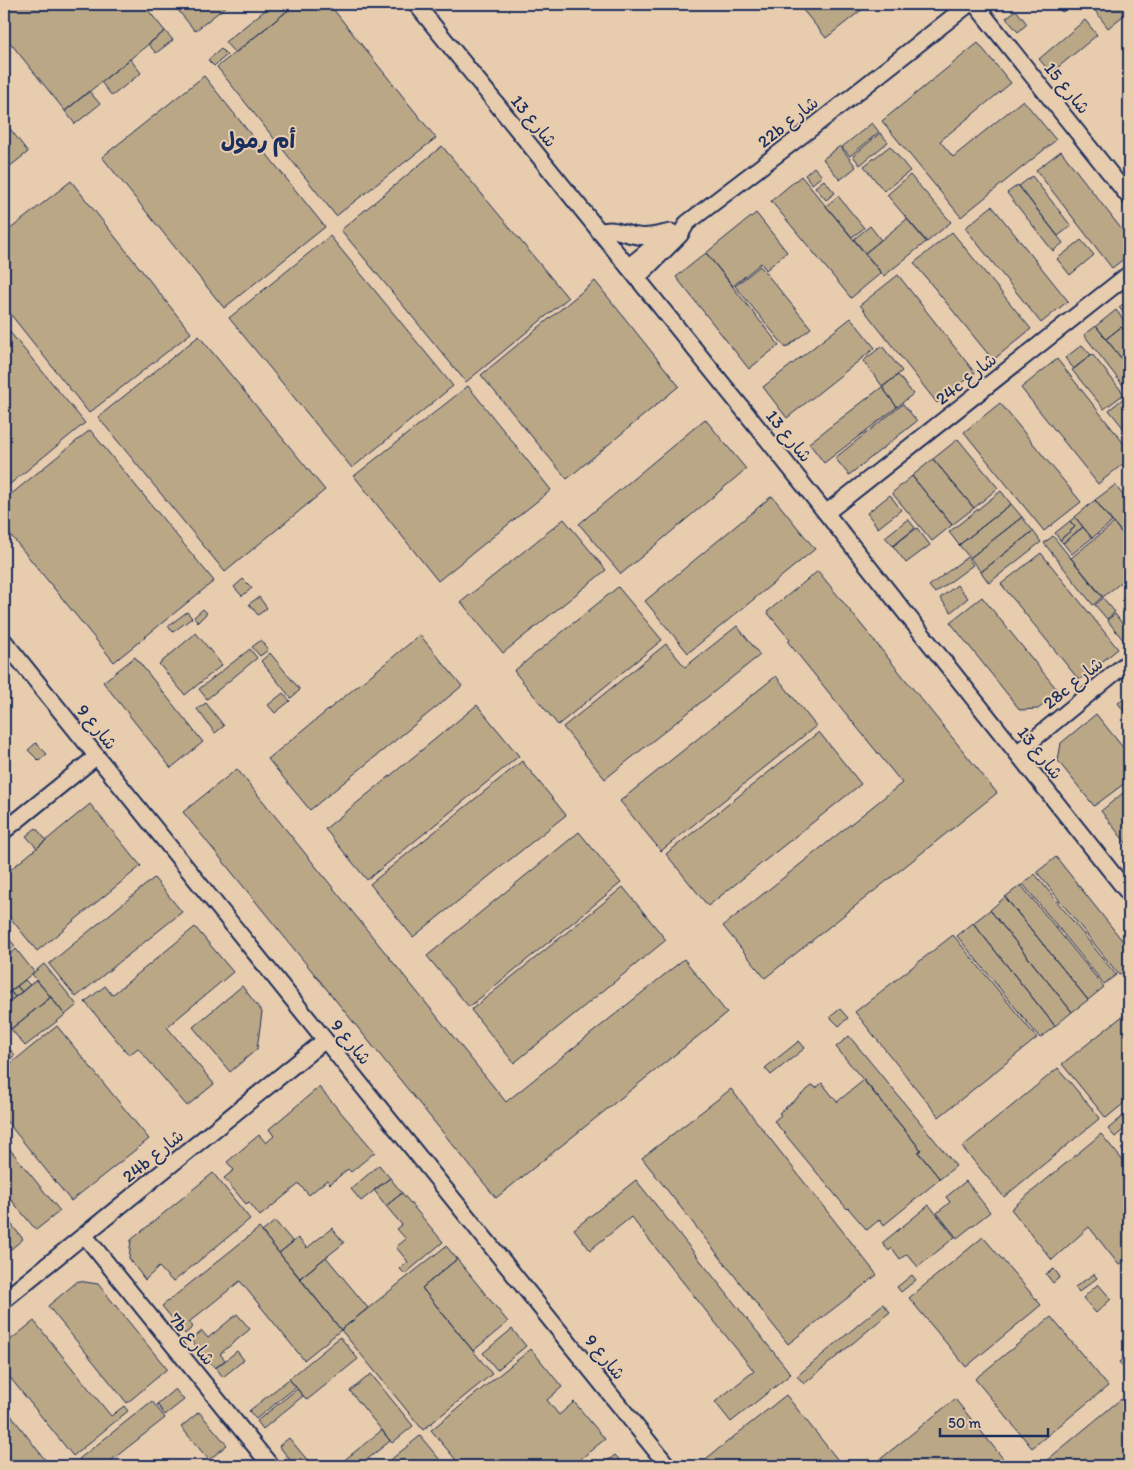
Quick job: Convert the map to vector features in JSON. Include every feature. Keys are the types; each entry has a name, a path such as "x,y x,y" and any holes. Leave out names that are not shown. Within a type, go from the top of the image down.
{"street":[{"name":"شارع 13","path":"416,4 826,513 1129,894"},
{"name":"22b شارع","path":"632,273 680,235 686,223 813,127 969,4"},
{"name":"شارع 15","path":"975,4 1129,197"},
{"path":"632,273 671,232 686,223"},
{"path":"599,232 612,229 642,237 671,232"},
{"name":"24c شارع","path":"826,513 1129,274"},
{"name":"شارع 9","path":"4,641 668,1466"},
{"name":"28c شارع","path":"1017,753 1129,660"},
{"path":"4,831 97,756"},
{"name":"24b شارع","path":"4,1300 325,1040"},
{"name":"7b شارع","path":"85,1236 271,1466"}],"building":[{"path":"4,4 143,4 165,31 65,111 4,35"},
{"path":"173,4 229,4 195,31"},
{"path":"273,4 296,4 235,53 225,42"},
{"path":"296,4 329,4 436,138 336,216 217,67"},
{"path":"798,4 869,4 826,38"},
{"path":"1056,4 1074,4 1062,12"},
{"path":"1090,4 1129,4 1129,11 1108,28"},
{"path":"1016,10 1027,24 1018,32 1006,18"},
{"path":"1085,20 1097,35 1051,73 1039,59"},
{"path":"165,31 173,40 156,53 148,44"},
{"path":"978,43 1011,83 940,141 953,157 1023,100 1056,140 961,217 882,121"},
{"path":"221,49 227,55 214,66 208,60"},
{"path":"130,59 141,73 112,96 101,82"},
{"path":"204,76 325,227 224,308 102,157"},
{"path":"89,91 100,104 75,124 65,111"},
{"path":"4,121 28,152 4,171"},
{"path":"872,123 879,132 850,156 842,147"},
{"path":"880,133 888,142 860,165 853,156"},
{"path":"442,146 568,298 466,382 341,230"},
{"path":"840,146 856,167 840,180 823,159"},
{"path":"890,146 910,171 884,191 864,166"},
{"path":"1061,151 1129,239 1129,255 1112,268 1036,170"},
{"path":"814,167 822,176 812,184 805,175"},
{"path":"910,175 951,222 927,242 887,195"},
{"path":"801,176 881,273 851,298 771,201"},
{"path":"1032,176 1071,226 1058,236 1019,186"},
{"path":"824,180 835,193 826,200 815,187"},
{"path":"71,181 191,333 89,413 4,306 4,234"},
{"path":"1018,185 1063,243 1053,251 1007,193"},
{"path":"838,196 864,228 852,237 826,206"},
{"path":"992,206 1068,301 1041,323 965,228"},
{"path":"756,213 787,252 766,270 761,263 733,286 706,253"},
{"path":"907,219 926,242 884,276 865,253"},
{"path":"870,226 881,240 865,253 854,239"},
{"path":"952,232 1031,329 993,360 914,263"},
{"path":"330,236 453,386 352,468 229,318"},
{"path":"1081,240 1094,255 1070,275 1057,259"},
{"path":"706,253 779,345 749,369 676,277"},
{"path":"760,266 811,328 786,348 735,286"},
{"path":"898,275 975,373 937,403 860,305"},
{"path":"595,281 679,386 567,479 481,375"},
{"path":"1129,300 1129,320 1119,307"},
{"path":"1116,310 1129,327 1129,337 1121,327 1106,339 1096,326"},
{"path":"851,318 875,348 787,418 763,387"},
{"path":"4,325 85,423 4,489"},
{"path":"1096,326 1129,368 1129,393 1084,335"},
{"path":"1121,327 1129,337 1129,368 1106,339"},
{"path":"199,336 325,490 225,572 98,417"},
{"path":"1082,345 1091,355 1074,369 1065,358"},
{"path":"882,346 902,371 883,387 863,361"},
{"path":"1092,354 1124,394 1104,409 1072,370"},
{"path":"1057,359 1129,450 1129,459 1098,484 1021,388"},
{"path":"898,375 913,394 897,407 882,387"},
{"path":"468,386 551,490 438,581 354,476"},
{"path":"882,387 897,407 824,463 809,443"},
{"path":"1125,397 1129,403 1129,435 1109,410"},
{"path":"1000,403 1081,502 1044,531 964,432"},
{"path":"903,404 917,421 849,475 835,458"},
{"path":"705,419 746,469 621,574 579,524"},
{"path":"90,430 214,581 114,662 4,527 4,500"},
{"path":"958,439 998,488 974,508 933,459"},
{"path":"933,459 974,508 952,525 912,476"},
{"path":"912,476 952,525 932,541 892,493"},
{"path":"1115,485 1129,503 1129,542 1095,500"},
{"path":"1001,491 1011,504 959,545 949,532"},
{"path":"890,495 901,510 878,528 867,513"},
{"path":"772,496 815,549 688,653 645,601"},
{"path":"1095,500 1112,522 1092,538 1075,517"},
{"path":"1011,504 1022,517 970,558 959,545"},
{"path":"1022,517 1033,531 981,572 970,558"},
{"path":"1075,517 1083,527 1063,543 1060,540 1075,527 1070,521"},
{"path":"564,519 606,570 503,653 461,602"},
{"path":"908,519 915,528 893,546 885,537"},
{"path":"1070,521 1075,527 1060,540 1055,533"},
{"path":"1114,523 1129,542 1129,576 1103,597 1071,558"},
{"path":"1083,527 1092,538 1072,554 1063,543"},
{"path":"917,528 930,545 906,563 893,546"},
{"path":"1033,531 1041,542 989,583 981,572"},
{"path":"1053,536 1102,597 1093,605 1044,543"},
{"path":"1041,553 1118,649 1079,680 1001,584"},
{"path":"967,557 973,565 935,593 929,586"},
{"path":"818,571 997,793 765,978 723,926 902,783 788,642 790,640 767,612"},
{"path":"243,579 252,588 242,596 234,587"},
{"path":"957,585 968,598 951,612 940,598"},
{"path":"618,587 662,640 558,725 514,671"},
{"path":"259,597 267,608 258,615 249,604"},
{"path":"982,597 1059,692 1038,709 1020,710 950,622"},
{"path":"1103,598 1115,612 1107,619 1095,605"},
{"path":"203,609 207,613 198,622 194,617"},
{"path":"187,612 192,618 173,632 168,626"},
{"path":"1115,614 1129,632 1129,637 1124,641 1107,620"},
{"path":"737,626 760,655 605,779 563,727 666,644 685,667"},
{"path":"196,633 222,665 185,695 159,664"},
{"path":"420,635 462,686 310,810 268,759"},
{"path":"261,640 268,650 260,656 252,647"},
{"path":"250,649 257,658 207,699 199,689"},
{"path":"270,653 300,690 291,698 261,661"},
{"path":"135,657 203,742 171,768 103,682"},
{"path":"776,676 816,726 661,851 620,801"},
{"path":"283,693 290,701 275,713 268,705"},
{"path":"1129,694 1129,718 1118,703"},
{"path":"206,703 224,726 215,733 197,709"},
{"path":"477,705 519,756 367,880 325,829"},
{"path":"1096,714 1129,755 1129,780 1094,806 1058,761 1061,743"},
{"path":"819,732 861,784 708,906 666,854"},
{"path":"36,743 47,754 39,761 28,750"},
{"path":"522,761 566,815 413,937 370,884"},
{"path":"237,769 506,1102 684,959 727,1013 496,1198 183,812"},
{"path":"1129,788 1129,847 1101,811"},
{"path":"90,804 141,866 37,951 4,910 4,875"},
{"path":"36,828 46,840 37,848 26,836"},
{"path":"579,832 621,883 469,1007 427,956"},
{"path":"1056,857 1129,949 1129,967 1119,975 1037,872"},
{"path":"1035,874 1116,975 1104,984 1023,884"},
{"path":"154,878 182,912 76,997 49,964"},
{"path":"1021,885 1104,987 1088,1000 1005,897"},
{"path":"623,887 666,940 514,1063 471,1010"},
{"path":"1005,897 1088,1000 1072,1012 990,910"},
{"path":"990,910 1072,1012 1055,1026 973,923"},
{"path":"973,923 1055,1026 1040,1038 957,936"},
{"path":"195,927 233,972 167,1027 214,1084 187,1106 138,1048 129,1055 85,1002 105,986 112,995"},
{"path":"4,933 15,946 4,955"},
{"path":"953,935 1037,1038 939,1117 855,1012"},
{"path":"16,949 34,972 4,997 4,959"},
{"path":"44,964 77,1005 65,1015 32,974"},
{"path":"25,980 30,985 22,992 17,986"},
{"path":"36,980 51,997 11,1029 4,1020 4,1006"},
{"path":"17,986 22,992 15,997 10,991"},
{"path":"242,986 262,1012 257,1049 230,1072 193,1027"},
{"path":"10,991 15,997 8,1003 4,997"},
{"path":"51,997 65,1015 25,1046 11,1029"},
{"path":"840,1009 848,1018 839,1026 830,1017"},
{"path":"1129,1011 1129,1099 1106,1118 1062,1064"},
{"path":"57,1026 149,1139 71,1201 4,1118 4,1069"},
{"path":"849,1036 956,1166 940,1179 918,1152 921,1150 836,1047"},
{"path":"799,1041 805,1048 771,1075 765,1068"},
{"path":"4,1043 15,1055 4,1064"},
{"path":"1058,1068 1100,1118 1004,1197 962,1147"},
{"path":"864,1080 921,1150 918,1152 940,1179 884,1225 880,1219 867,1230 847,1209 774,1121 781,1115 779,1113 813,1085 816,1088 822,1083 837,1102"},
{"path":"319,1087 375,1152 351,1172 348,1169 330,1184 327,1180 309,1195 299,1184 260,1216 249,1202 246,1204 224,1178 234,1170 227,1162 259,1135 266,1143 274,1136 269,1129"},
{"path":"731,1089 877,1275 788,1344 642,1158"},
{"path":"1129,1111 1129,1125 1115,1137 1108,1129"},
{"path":"1101,1134 1129,1168 1129,1257 1119,1265 1089,1227 1052,1260 1011,1209"},
{"path":"4,1142 60,1211 36,1230 4,1191"},
{"path":"1129,1143 1129,1158 1121,1149"},
{"path":"379,1165 390,1178 361,1201 351,1189"},
{"path":"213,1173 250,1219 173,1282 159,1267 145,1280 129,1258 131,1240"},
{"path":"390,1178 402,1193 386,1206 374,1190"},
{"path":"636,1180 791,1374 731,1422 715,1402 754,1371 631,1217 590,1250 574,1229"},
{"path":"966,1181 990,1212 957,1238 937,1213 950,1202 946,1197"},
{"path":"402,1193 443,1242 405,1274 400,1269 408,1262 396,1247 406,1239 397,1229 402,1225 386,1206"},
{"path":"929,1205 955,1237 918,1267 907,1254 900,1259 892,1248 889,1251 882,1243"},
{"path":"4,1215 23,1239 4,1255"},
{"path":"275,1221 293,1242 279,1253 262,1232"},
{"path":"259,1228 341,1330 304,1360 240,1281 189,1322 193,1327 185,1334 162,1306"},
{"path":"332,1228 344,1243 300,1278 279,1253 298,1238 307,1248"},
{"path":"983,1237 1041,1305 966,1367 909,1298"},
{"path":"446,1246 457,1259 422,1288 492,1374 423,1430 341,1330"},
{"path":"326,1257 368,1308 341,1330 300,1278"},
{"path":"457,1259 508,1322 473,1351 422,1288"},
{"path":"1054,1269 1060,1277 1053,1283 1046,1274"},
{"path":"1094,1274 1097,1278 1079,1292 1075,1287"},
{"path":"912,1275 916,1280 901,1292 897,1287"},
{"path":"78,1281 98,1284 167,1369 127,1403 48,1306"},
{"path":"1098,1284 1111,1299 1096,1313 1083,1298"},
{"path":"883,1304 890,1312 804,1384 797,1376"},
{"path":"237,1314 250,1329 220,1354 225,1360 215,1368 191,1340 202,1331 208,1338"},
{"path":"1051,1317 1108,1386 1032,1448 975,1379"},
{"path":"34,1321 111,1416 124,1406 128,1411 73,1456 4,1370 4,1345"},
{"path":"512,1329 526,1346 497,1370 483,1353"},
{"path":"340,1337 358,1359 307,1400 289,1379"},
{"path":"531,1349 562,1387 547,1400 559,1415 574,1402 605,1439 572,1466 461,1466 431,1430"},
{"path":"237,1351 244,1360 223,1377 216,1368"},
{"path":"1124,1358 1129,1365 1129,1374 1119,1362"},
{"path":"371,1374 413,1426 392,1443 350,1391"},
{"path":"289,1379 296,1387 256,1419 249,1411"},
{"path":"175,1389 184,1400 165,1415 157,1404"},
{"path":"297,1389 303,1396 263,1429 257,1421"},
{"path":"786,1395 841,1464 838,1466 714,1466 707,1458"},
{"path":"955,1399 1009,1466 882,1466 878,1461"},
{"path":"1121,1399 1129,1409 1129,1466 1050,1466 1046,1461"},
{"path":"152,1401 165,1418 104,1466 85,1466 79,1459"},
{"path":"4,1406 49,1465 4,1466"},
{"path":"199,1412 227,1445 209,1460 181,1427"},
{"path":"382,1430 390,1441 359,1466 337,1466"},
{"path":"420,1436 445,1466 383,1466"},
{"path":"289,1438 313,1466 295,1466 279,1446"},
{"path":"615,1455 625,1466 601,1466"}],"district":[{"name":"أم رمول","path":"258,140"}]}
